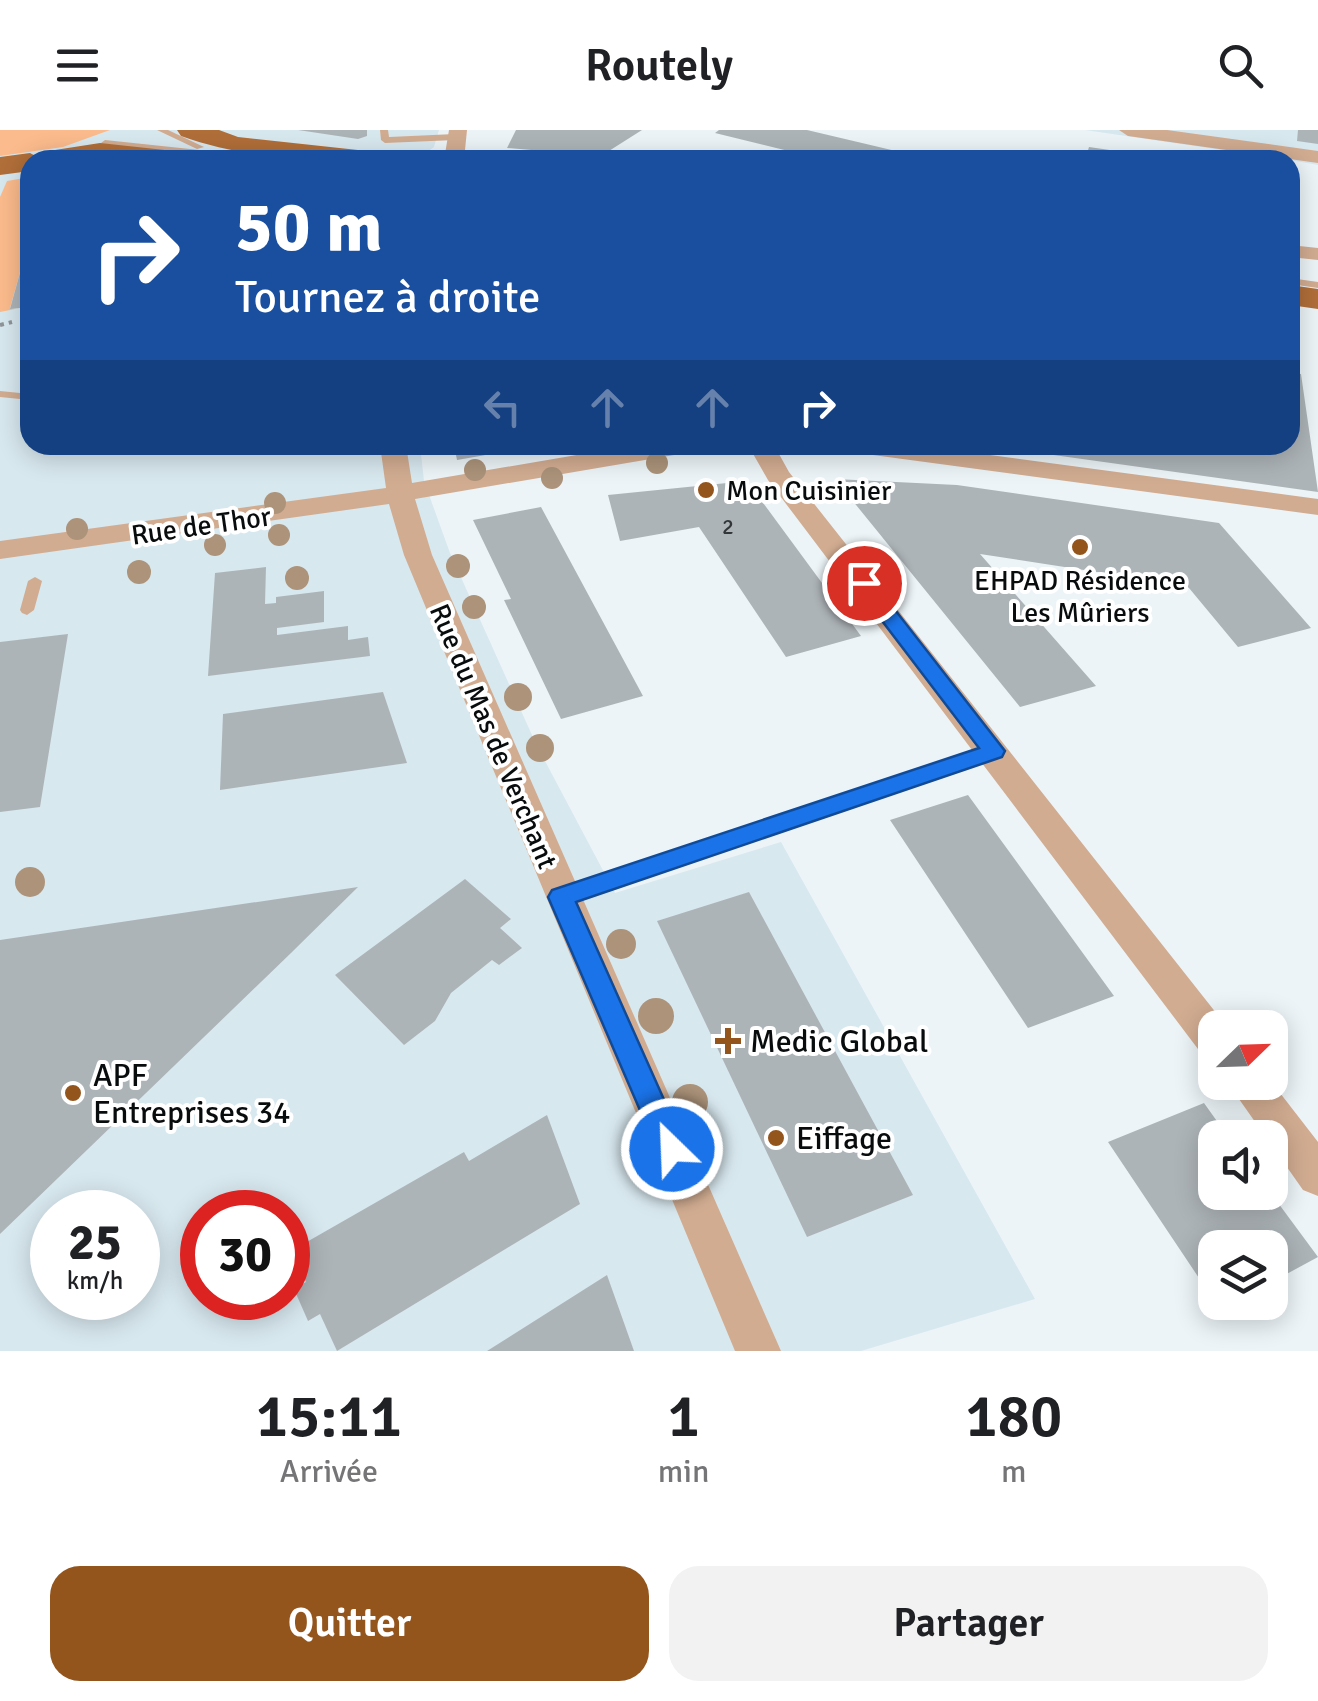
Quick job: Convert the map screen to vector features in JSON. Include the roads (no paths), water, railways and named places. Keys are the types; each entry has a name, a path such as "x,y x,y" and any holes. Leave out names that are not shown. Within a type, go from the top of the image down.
{"main road":[{"path":"84,150 134,130"},
{"path":"191,130 234,145 279,150"}],"street":[{"path":"1128,130 1269,150"},
{"name":"Rue du Mas de Verchant","path":"394,455 400,495 418,555 758,1351"},
{"name":"Rue de Thor","path":"0,550 400,495 501,473 620,455"},
{"path":"767,455 777,474 1198,1019"},
{"path":"932,455 1318,507"},
{"path":"1261,1100 1318,1176"}],"lane":[{"path":"161,130 212,150"},
{"path":"384,130 385,140 457,134"},
{"path":"105,144 175,150"},
{"path":"27,610 35,582"},
{"path":"561,897 994,751"}],"place":[{"name":"Mon Cuisinier","path":"706,490"},
{"name":"EHPAD Résidence Les Mûriers","path":"1080,547"},
{"name":"Medic Global","path":"728,1041"},
{"name":"APF Entreprises 34","path":"73,1093"},
{"name":"Eiffage","path":"776,1138"}]}
